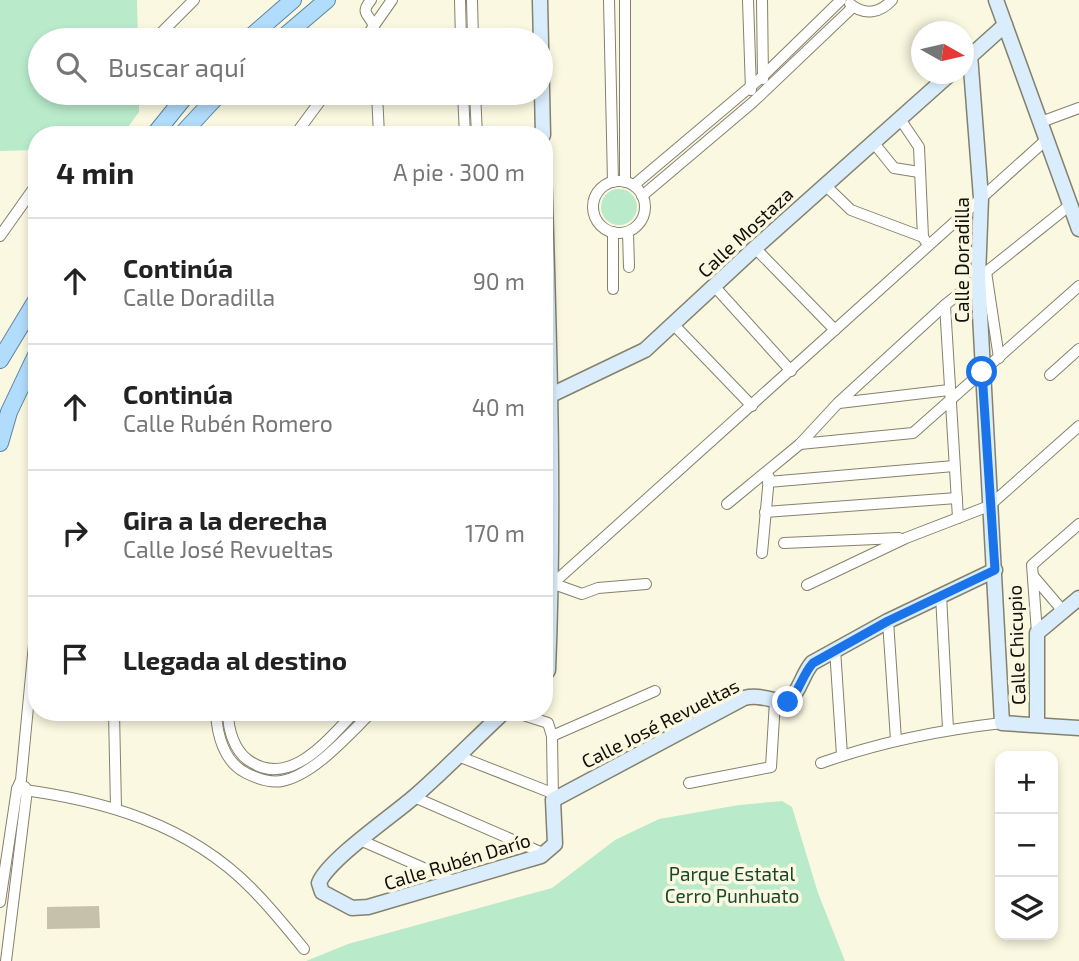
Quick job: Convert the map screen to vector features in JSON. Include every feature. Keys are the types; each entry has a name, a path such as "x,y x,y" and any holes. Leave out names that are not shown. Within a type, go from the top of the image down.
{"main road":[{"path":"261,28 293,0"},
{"path":"295,28 327,0"},
{"path":"161,126 178,105"},
{"path":"189,126 209,105"},
{"path":"2,357 28,314"},
{"path":"0,443 9,412 28,372"}],"street":[{"path":"163,28 181,5 194,0"},
{"path":"303,28 334,0"},
{"path":"371,0 365,12 374,27 392,0"},
{"path":"460,0 461,28"},
{"path":"472,0 473,28"},
{"path":"540,0 541,28"},
{"path":"609,0 612,182"},
{"path":"625,0 629,183"},
{"path":"748,0 752,103"},
{"path":"762,0 765,90"},
{"path":"629,183 763,76 841,0"},
{"path":"642,196 752,103 850,4 861,11 878,11 892,0"},
{"path":"996,0 1079,229"},
{"path":"610,24 626,24"},
{"path":"974,52 1005,25"},
{"name":"Calle Mostaza","path":"553,394 645,350 939,84"},
{"name":"Calle Doradilla","path":"970,84 981,198 982,372 1002,723"},
{"path":"194,126 215,105"},
{"path":"302,126 317,105"},
{"path":"378,105 379,126"},
{"path":"464,105 465,126"},
{"path":"476,105 477,126"},
{"path":"542,105 543,126"},
{"path":"1041,122 1079,108"},
{"path":"308,118 308,126"},
{"path":"900,119 919,147 926,241"},
{"path":"553,584 791,371 926,241 981,198 1047,139"},
{"path":"873,142 894,168 919,172"},
{"path":"612,182 629,183 645,202 643,217 628,232 613,232 598,223 593,207 598,191 612,182"},
{"path":"825,185 851,210 926,241"},
{"path":"0,236 28,196"},
{"path":"727,504 800,443 838,402 945,305 1070,205"},
{"path":"613,232 613,289"},
{"path":"628,232 629,267"},
{"path":"755,248 835,330"},
{"path":"982,275 999,358"},
{"path":"715,286 791,371"},
{"path":"800,443 913,433 949,396 999,358 1079,286"},
{"path":"945,305 958,518"},
{"path":"674,324 752,406"},
{"path":"1050,375 1079,349"},
{"path":"838,402 949,396"},
{"path":"807,585 906,538 989,506 1079,426"},
{"path":"768,482 954,466"},
{"path":"762,553 771,468"},
{"path":"765,512 957,498"},
{"name":"Calle Chicupio","path":"1037,724 1037,633 1032,565 1079,524"},
{"path":"785,543 906,538"},
{"path":"689,783 771,767 775,701 788,702 795,695 804,672 813,663 888,621 995,570"},
{"path":"1033,577 1063,611"},
{"path":"553,587 582,594 598,587 646,584"},
{"path":"941,595 948,729"},
{"path":"1037,633 1079,598"},
{"path":"888,621 896,740"},
{"path":"835,649 842,755"},
{"path":"552,736 655,691"},
{"name":"Calle José Revueltas","path":"553,797 744,698 756,695 775,701"},
{"path":"4,958 28,716"},
{"path":"114,721 116,808"},
{"path":"217,721 224,750 237,768 257,779 281,781 298,775 318,762 362,721"},
{"path":"230,721 234,745 245,758 259,767 274,771 292,766 308,757 346,721"},
{"path":"453,881 360,840 414,797 495,721"},
{"path":"458,756 553,797 552,736 548,723 542,721"},
{"path":"821,763 896,740 948,729 1002,723 1079,728"},
{"path":"22,787 116,808 181,836 224,864 251,887 304,949"},
{"path":"0,902 22,787"},
{"path":"414,797 545,854"},
{"name":"Calle Rubén Darío","path":"360,840 320,879 320,890 342,904 360,908 387,903 545,854 555,844 553,797"}],"green space":[{"path":"0,0 137,0 138,28 28,28 28,105 139,105 139,112 129,126 28,126 28,150 0,151"},
{"path":"619,189 632,194 637,207 632,220 619,225 606,220 601,207 606,194"},
{"name":"Parque Estatal Cerro Punhuato","path":"782,801 792,807 818,893 845,961 306,961 348,944 552,888 615,840 659,819 739,805"}],"building":[{"path":"99,906 100,928 47,929 47,907"}],"route":[{"path":"788,702 795,695 804,672 813,663 888,621 995,570 982,372"}]}
